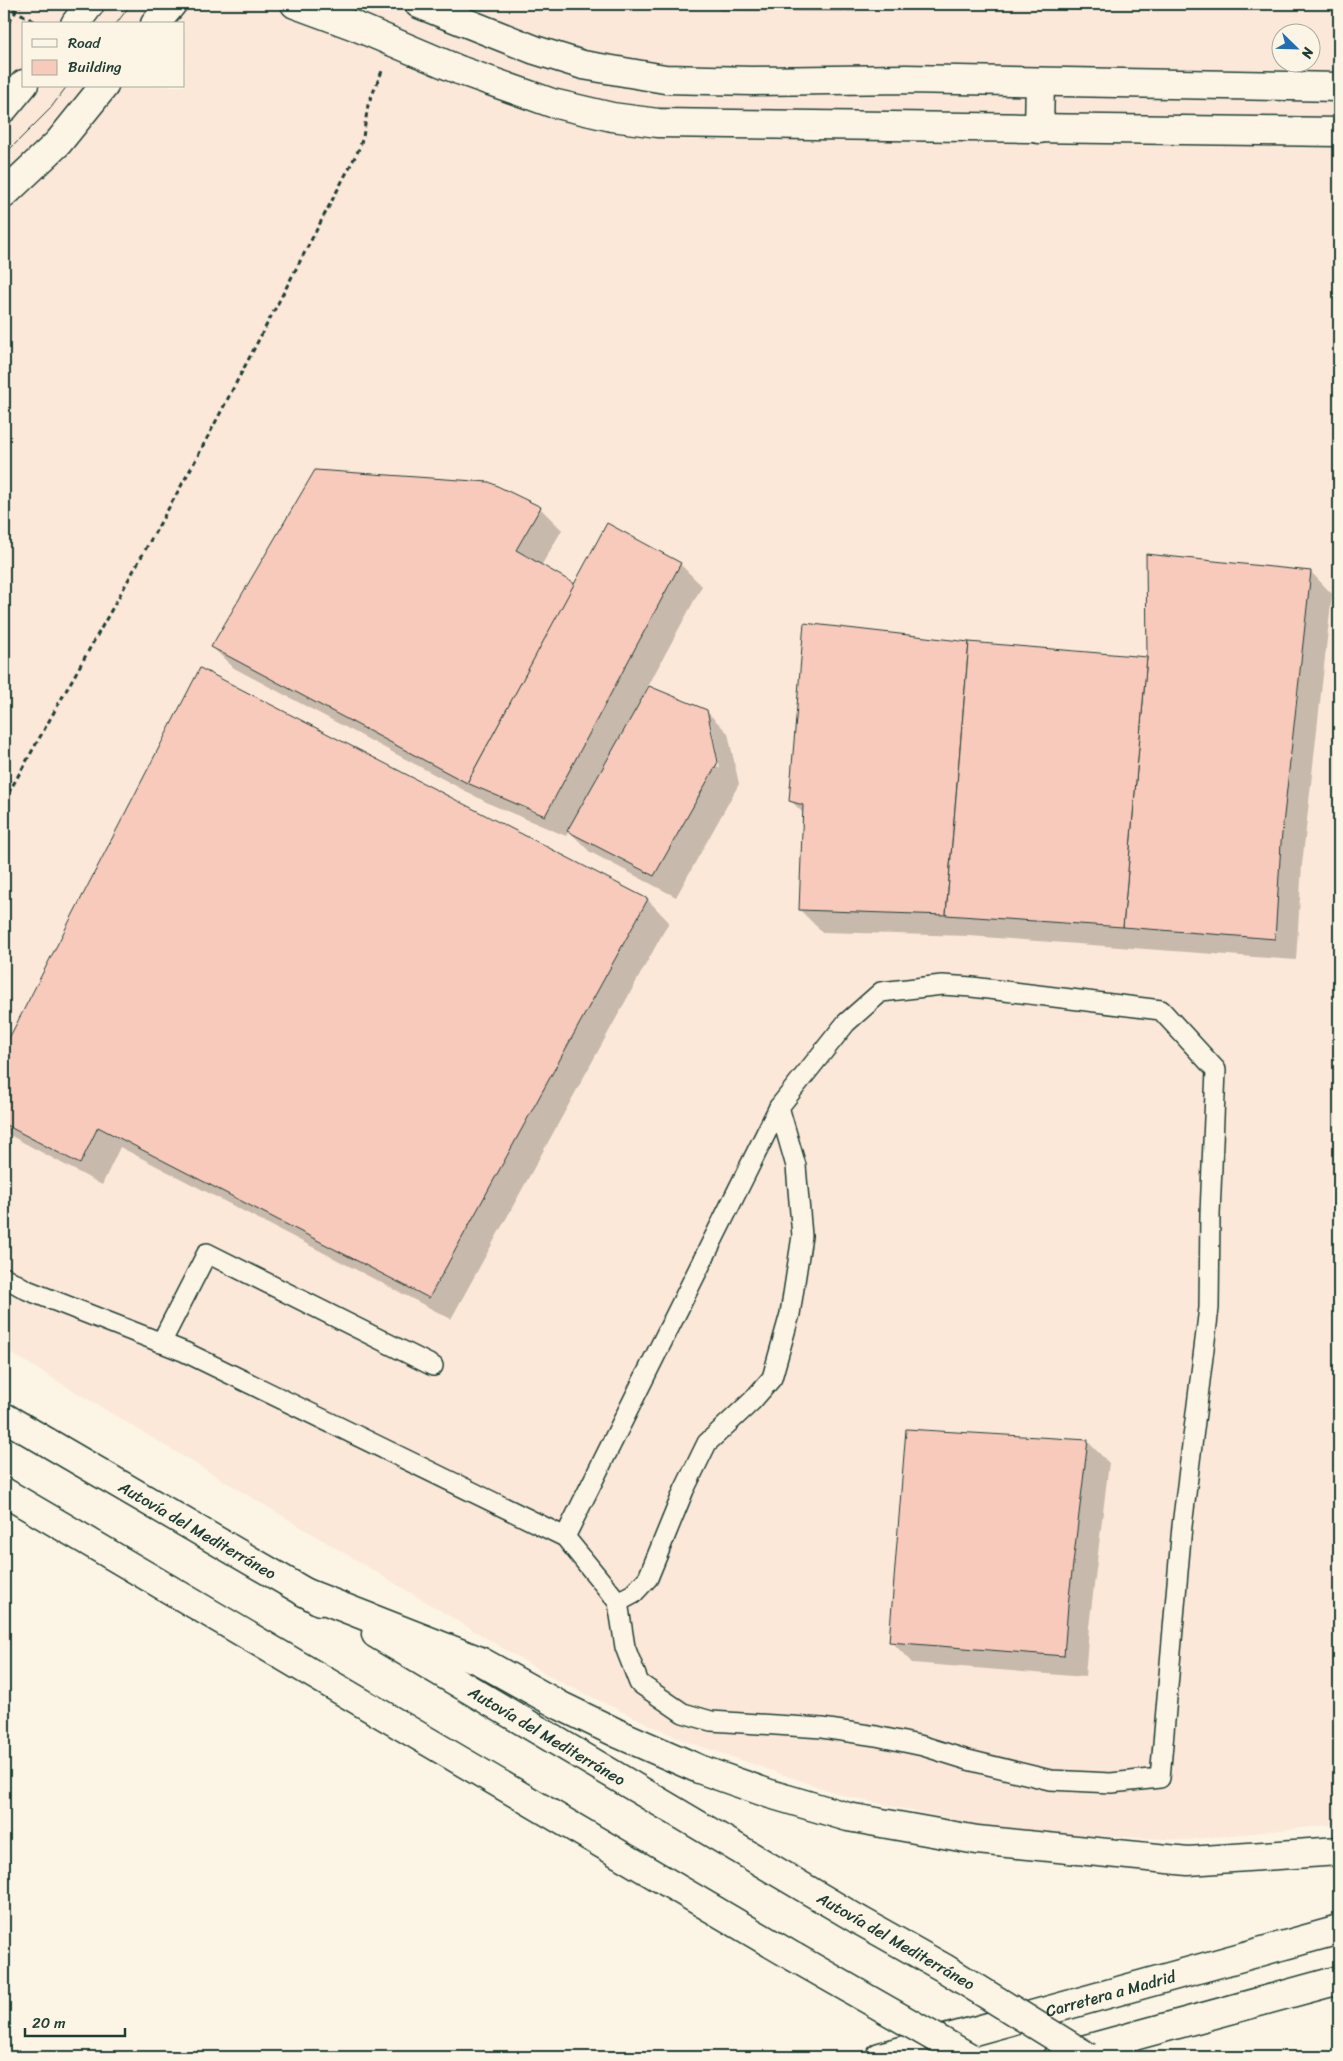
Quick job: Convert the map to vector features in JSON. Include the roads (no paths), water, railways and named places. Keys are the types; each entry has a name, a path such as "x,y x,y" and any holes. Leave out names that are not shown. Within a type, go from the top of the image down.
{"main road":[{"path":"76,22 90,4"},
{"path":"157,22 172,4"},
{"path":"296,4 459,70 552,103 612,117 658,123 1339,132"},
{"path":"419,4 535,50 583,65 665,79 705,81 906,79 1339,87"},
{"path":"1039,129 1040,82"},
{"path":"4,108 22,86"},
{"path":"4,194 58,143 102,88"},
{"name":"Autovía del Mediterráneo","path":"4,1417 304,1592 856,1919 944,1968 1088,2057"},
{"path":"4,1492 794,1957 969,2057"},
{"path":"304,1592 480,1661 561,1706 619,1734 700,1769 770,1794 848,1817 977,1840 1188,1861 1339,1851"},
{"name":"Carretera a Madrid","path":"880,2057 1339,1930"},
{"path":"1057,2057 1339,1980"}],"lane":[{"path":"4,1277 27,1290 194,1356 565,1537 618,1602 625,1647 639,1684 683,1713 711,1721 822,1728 876,1736 923,1746 985,1765 1050,1780 1111,1782 1160,1778 1182,1526 1209,1308 1210,1214 1216,1070 1161,1010 942,985 881,992 846,1023 779,1107 565,1537"},
{"path":"618,1602 633,1594 648,1578 684,1490 707,1444 752,1401 772,1378 790,1314 802,1236 796,1166 779,1107"},
{"path":"160,1342 208,1253 434,1366"}],"tram line":[{"path":"118,22 131,4"},
{"path":"4,155 50,109 66,88"}]}
